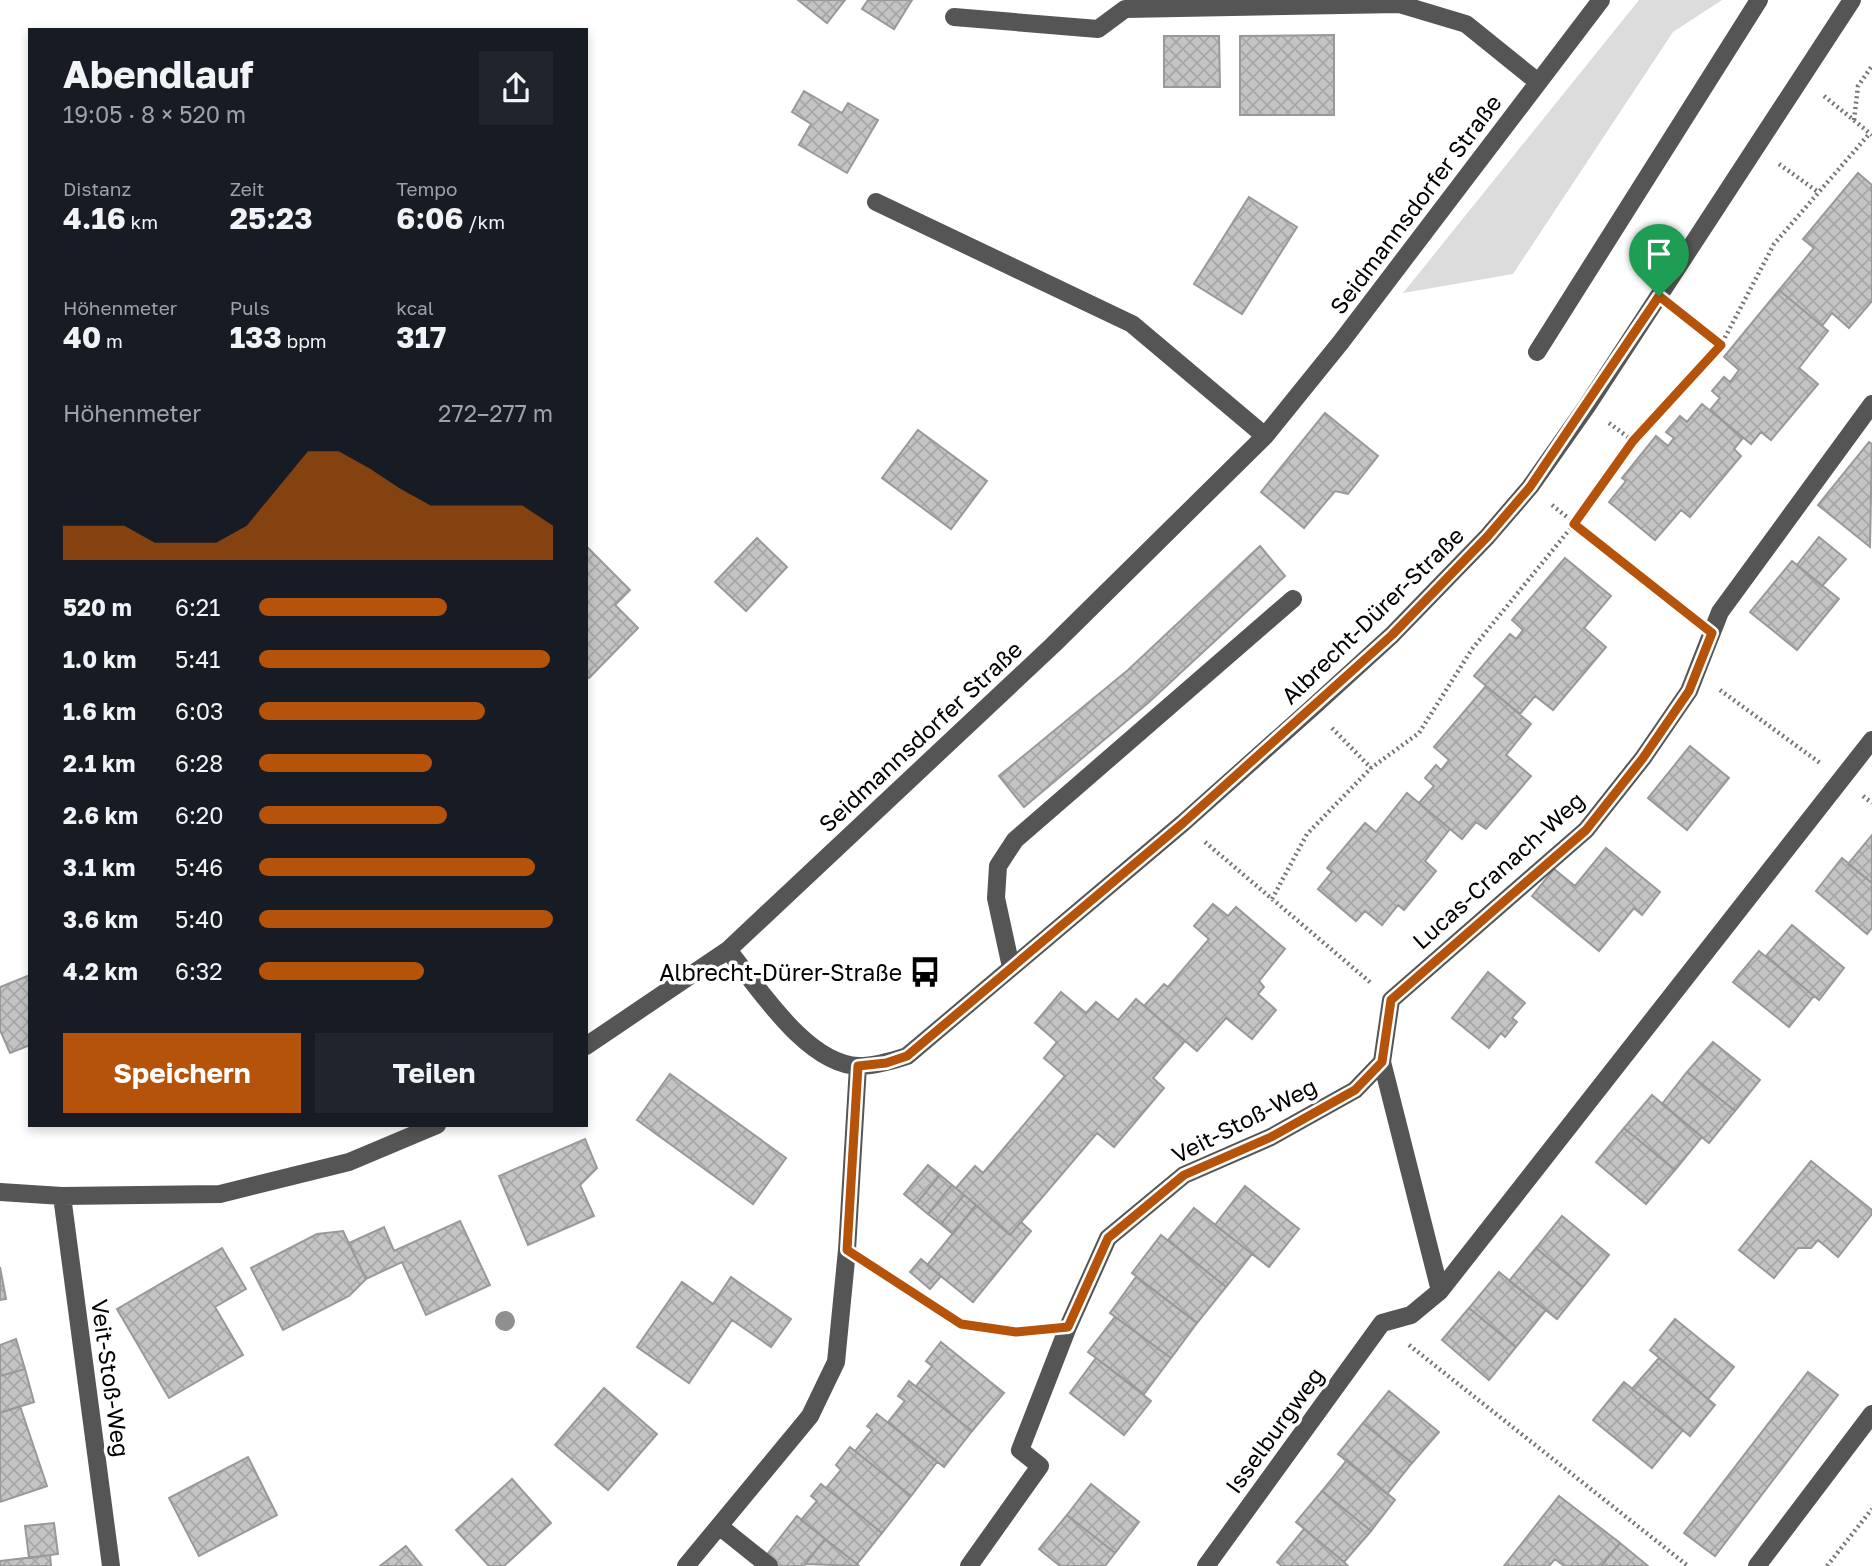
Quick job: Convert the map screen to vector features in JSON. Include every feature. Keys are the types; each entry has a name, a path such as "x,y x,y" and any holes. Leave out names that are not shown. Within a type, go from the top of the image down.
{"street":[{"name":"Seidmannsdorfer Straße","path":"588,1045 728,950 1054,645 1265,436 1341,342 1601,0"},
{"path":"1537,352 1759,0"},
{"name":"Albrecht-Dürer-Straße","path":"728,950 797,1033 825,1056 858,1066 886,1063 907,1056 1183,823 1392,635 1487,537 1530,487 1757,148 1852,0"},
{"path":"954,17 1098,29 1125,9 1399,4 1466,24 1538,82"},
{"path":"876,202 1132,324 1265,436"},
{"name":"Lucas-Cranach-Weg","path":"1391,1000 1586,830 1643,758 1689,691 1720,612 1872,404"},
{"path":"1010,967 996,898 998,866 1014,840 1293,599"},
{"path":"1440,1292 1872,740"},
{"path":"1391,1000 1382,1062 1440,1292"},
{"name":"Veit-Stoß-Weg","path":"969,1566 1040,1466 1020,1450 1068,1327 1108,1238 1184,1175 1271,1137 1355,1090 1382,1062"},
{"path":"686,1566 810,1416 836,1362 847,1250 858,1066"},
{"path":"0,1192 62,1196 220,1194 349,1162 433,1127"},
{"name":"Veit-Stoß-Weg","path":"62,1196 111,1566"},
{"name":"Isselburgweg","path":"1206,1566 1382,1323 1411,1315 1440,1292"},
{"path":"1757,1566 1872,1414"},
{"path":"719,1526 769,1566"}],"path":[{"path":"1854,121 1858,86 1872,66"},
{"path":"1272,899 1307,834 1371,768 1419,733 1472,649 1574,524 1633,441 1721,345 1774,244 1871,134 1802,78"},
{"path":"1757,148 1818,192"},
{"path":"1659,296 1721,345"},
{"path":"1530,487 1712,633"},
{"path":"1696,673 1872,803"},
{"path":"1312,708 1371,768"},
{"path":"1183,823 1391,1000"},
{"path":"847,1250 961,1324 1016,1332 1068,1327"},
{"path":"1427,1358 1688,1566"},
{"path":"1827,1566 1872,1509"}],"shaded area":[{"path":"1639,0 1722,0 1673,32 1513,274 1403,293"}],"building":[{"path":"798,0 845,0 827,23"},
{"path":"868,0 912,0 894,29 862,9"},
{"path":"1334,35 1334,115 1240,115 1240,36"},
{"path":"1164,36 1219,36 1220,87 1164,87"},
{"path":"804,91 842,113 848,103 878,120 847,173 799,145 811,124 792,112"},
{"path":"1858,173 1872,185 1872,301 1849,328 1832,313 1822,326 1779,290 1814,248 1803,239"},
{"path":"1249,197 1297,227 1242,314 1194,284"},
{"path":"1779,290 1828,331 1799,368 1818,384 1771,440 1761,432 1751,444 1710,410 1720,398 1712,391 1724,377 1730,382 1739,370 1724,357"},
{"path":"1702,404 1743,438 1734,449 1741,456 1690,517 1681,510 1655,540 1609,502 1626,481 1622,478 1656,436 1668,446 1674,438 1666,432 1680,416 1687,422"},
{"path":"1325,413 1378,456 1348,494 1335,491 1304,528 1261,492"},
{"path":"918,430 987,481 951,529 882,478"},
{"path":"1869,442 1872,444 1870,547 1818,505"},
{"path":"1819,537 1846,559 1822,586 1797,565"},
{"path":"757,538 787,567 746,611 715,582"},
{"path":"1260,546 1285,576 1148,703 1024,807 999,776 1128,670"},
{"path":"588,548 630,590 615,605 638,628 589,678"},
{"path":"1565,558 1611,596 1584,628 1606,647 1553,710 1535,696 1520,714 1474,676 1510,634 1516,639 1523,630 1512,620"},
{"path":"1792,561 1839,599 1797,650 1750,612"},
{"path":"1486,686 1531,724 1506,755 1531,776 1486,829 1476,822 1462,839 1419,803 1434,786 1425,778 1436,765 1441,770 1449,760 1434,747"},
{"path":"1690,746 1729,778 1687,830 1648,798"},
{"path":"1407,793 1450,829 1425,861 1436,871 1404,910 1398,905 1382,925 1365,911 1356,921 1318,889 1332,872 1327,868 1365,823 1376,832"},
{"path":"1872,835 1872,883 1848,864"},
{"path":"1606,848 1660,892 1642,915 1634,908 1599,951 1532,896 1554,869 1575,886"},
{"path":"1842,858 1872,883 1872,928 1867,934 1816,891"},
{"path":"1213,904 1228,916 1236,907 1285,949 1259,981 1264,987 1258,994 1276,1010 1252,1039 1226,1018 1197,1051 1144,1006 1164,984 1168,987 1209,939 1194,926"},
{"path":"1792,925 1844,968 1819,1000 1766,956"},
{"path":"1759,951 1814,996 1789,1027 1733,982"},
{"path":"1488,972 1525,1003 1512,1018 1517,1022 1505,1037 1501,1033 1489,1048 1452,1018"},
{"path":"28,976 28,1046 10,1053 0,1030 0,987"},
{"path":"1061,992 1086,1013 1096,1002 1118,1020 1136,999 1185,1041 1153,1078 1164,1088 1114,1147 1097,1133 1010,1235 956,1188 975,1166 983,1173 1065,1076 1044,1058 1057,1042 1035,1023"},
{"path":"1713,1042 1760,1080 1735,1111 1687,1072"},
{"path":"1687,1072 1735,1111 1709,1143 1662,1104"},
{"path":"670,1074 786,1158 753,1204 637,1120"},
{"path":"1652,1095 1702,1137 1675,1170 1624,1128"},
{"path":"1624,1128 1675,1170 1646,1204 1596,1162"},
{"path":"585,1139 597,1168 580,1185 594,1216 528,1245 499,1176"},
{"path":"1811,1161 1872,1210 1872,1214 1838,1257 1818,1240 1811,1248 1798,1248 1774,1278 1739,1250"},
{"path":"928,1165 940,1175 916,1204 904,1194"},
{"path":"940,1175 952,1185 928,1214 916,1204"},
{"path":"952,1185 964,1195 941,1224 928,1214"},
{"path":"1245,1186 1299,1229 1269,1267 1215,1225"},
{"path":"964,1195 976,1205 953,1234 941,1224"},
{"path":"976,1205 1010,1235 1021,1222 1031,1231 973,1302 927,1265"},
{"path":"1194,1208 1252,1254 1226,1287 1168,1240"},
{"path":"1562,1216 1609,1255 1583,1287 1536,1248"},
{"path":"460,1221 490,1285 426,1315 402,1262 366,1279 349,1243 384,1227 394,1251"},
{"path":"343,1231 366,1279 349,1296 283,1330 251,1268 317,1234"},
{"path":"1161,1235 1226,1287 1197,1323 1132,1273"},
{"path":"222,1248 246,1289 215,1307 243,1355 169,1398 117,1309"},
{"path":"1536,1248 1583,1287 1557,1319 1509,1281"},
{"path":"921,1259 941,1276 930,1289 910,1272"},
{"path":"0,1267 6,1299 0,1300"},
{"path":"1499,1272 1546,1310 1516,1347 1469,1308"},
{"path":"731,1277 791,1319 771,1347 732,1320 689,1383 637,1347 682,1282 713,1304"},
{"path":"1136,1277 1197,1323 1171,1358 1110,1313"},
{"path":"1469,1308 1516,1347 1489,1380 1442,1340"},
{"path":"1115,1317 1171,1358 1144,1394 1088,1352"},
{"path":"1675,1319 1734,1367 1708,1399 1650,1350"},
{"path":"16,1339 25,1369 0,1376 0,1345"},
{"path":"941,1342 1004,1393 972,1431 916,1386 932,1366 926,1361"},
{"path":"1096,1358 1151,1401 1124,1435 1070,1393"},
{"path":"1659,1358 1715,1405 1690,1436 1632,1389"},
{"path":"25,1369 34,1402 0,1413 0,1376"},
{"path":"1808,1372 1838,1395 1715,1556 1684,1533"},
{"path":"909,1381 972,1431 944,1467 888,1422 905,1401 898,1396"},
{"path":"1624,1382 1683,1430 1652,1468 1593,1420"},
{"path":"604,1388 657,1434 608,1490 555,1445"},
{"path":"1389,1391 1439,1432 1412,1463 1363,1423"},
{"path":"20,1406 47,1486 0,1502 0,1413"},
{"path":"877,1414 937,1462 911,1496 855,1451 872,1430 867,1426"},
{"path":"1363,1423 1412,1463 1387,1494 1338,1454"},
{"path":"850,1447 911,1496 882,1533 826,1488 841,1470 836,1465"},
{"path":"248,1457 277,1515 199,1556 169,1498"},
{"path":"1347,1460 1395,1500 1371,1531 1322,1491"},
{"path":"512,1479 551,1523 504,1566 489,1566 456,1530"},
{"path":"821,1484 882,1533 857,1564 801,1520 817,1501 811,1496"},
{"path":"1091,1484 1139,1522 1115,1553 1067,1515"},
{"path":"1322,1491 1371,1531 1344,1562 1296,1522"},
{"path":"1559,1496 1620,1543 1601,1566 1564,1566 1555,1559 1549,1566 1504,1566"},
{"path":"1067,1515 1115,1553 1105,1566 1060,1566 1039,1549"},
{"path":"797,1516 825,1539 804,1566 777,1566 765,1557"},
{"path":"54,1523 58,1554 29,1558 25,1526"},
{"path":"1304,1529 1348,1566 1282,1566 1277,1562"},
{"path":"825,1539 857,1564 859,1566 805,1564"},
{"path":"1620,1543 1648,1566 1601,1566"},
{"path":"406,1546 422,1566 380,1566"},
{"path":"50,1555 51,1566 0,1566 0,1561"}],"place":[{"name":"Albrecht-Dürer-Straße","path":"925,972"}],"route":[{"path":"1659,296 1721,345 1633,441 1574,524 1712,633 1689,691 1643,758 1586,830 1391,1000 1382,1062 1355,1090 1271,1137 1184,1175 1108,1238 1068,1327 1016,1332 961,1324 847,1250 858,1066 886,1063 907,1056 1183,823 1392,635 1487,537 1530,487 1659,296"}]}
